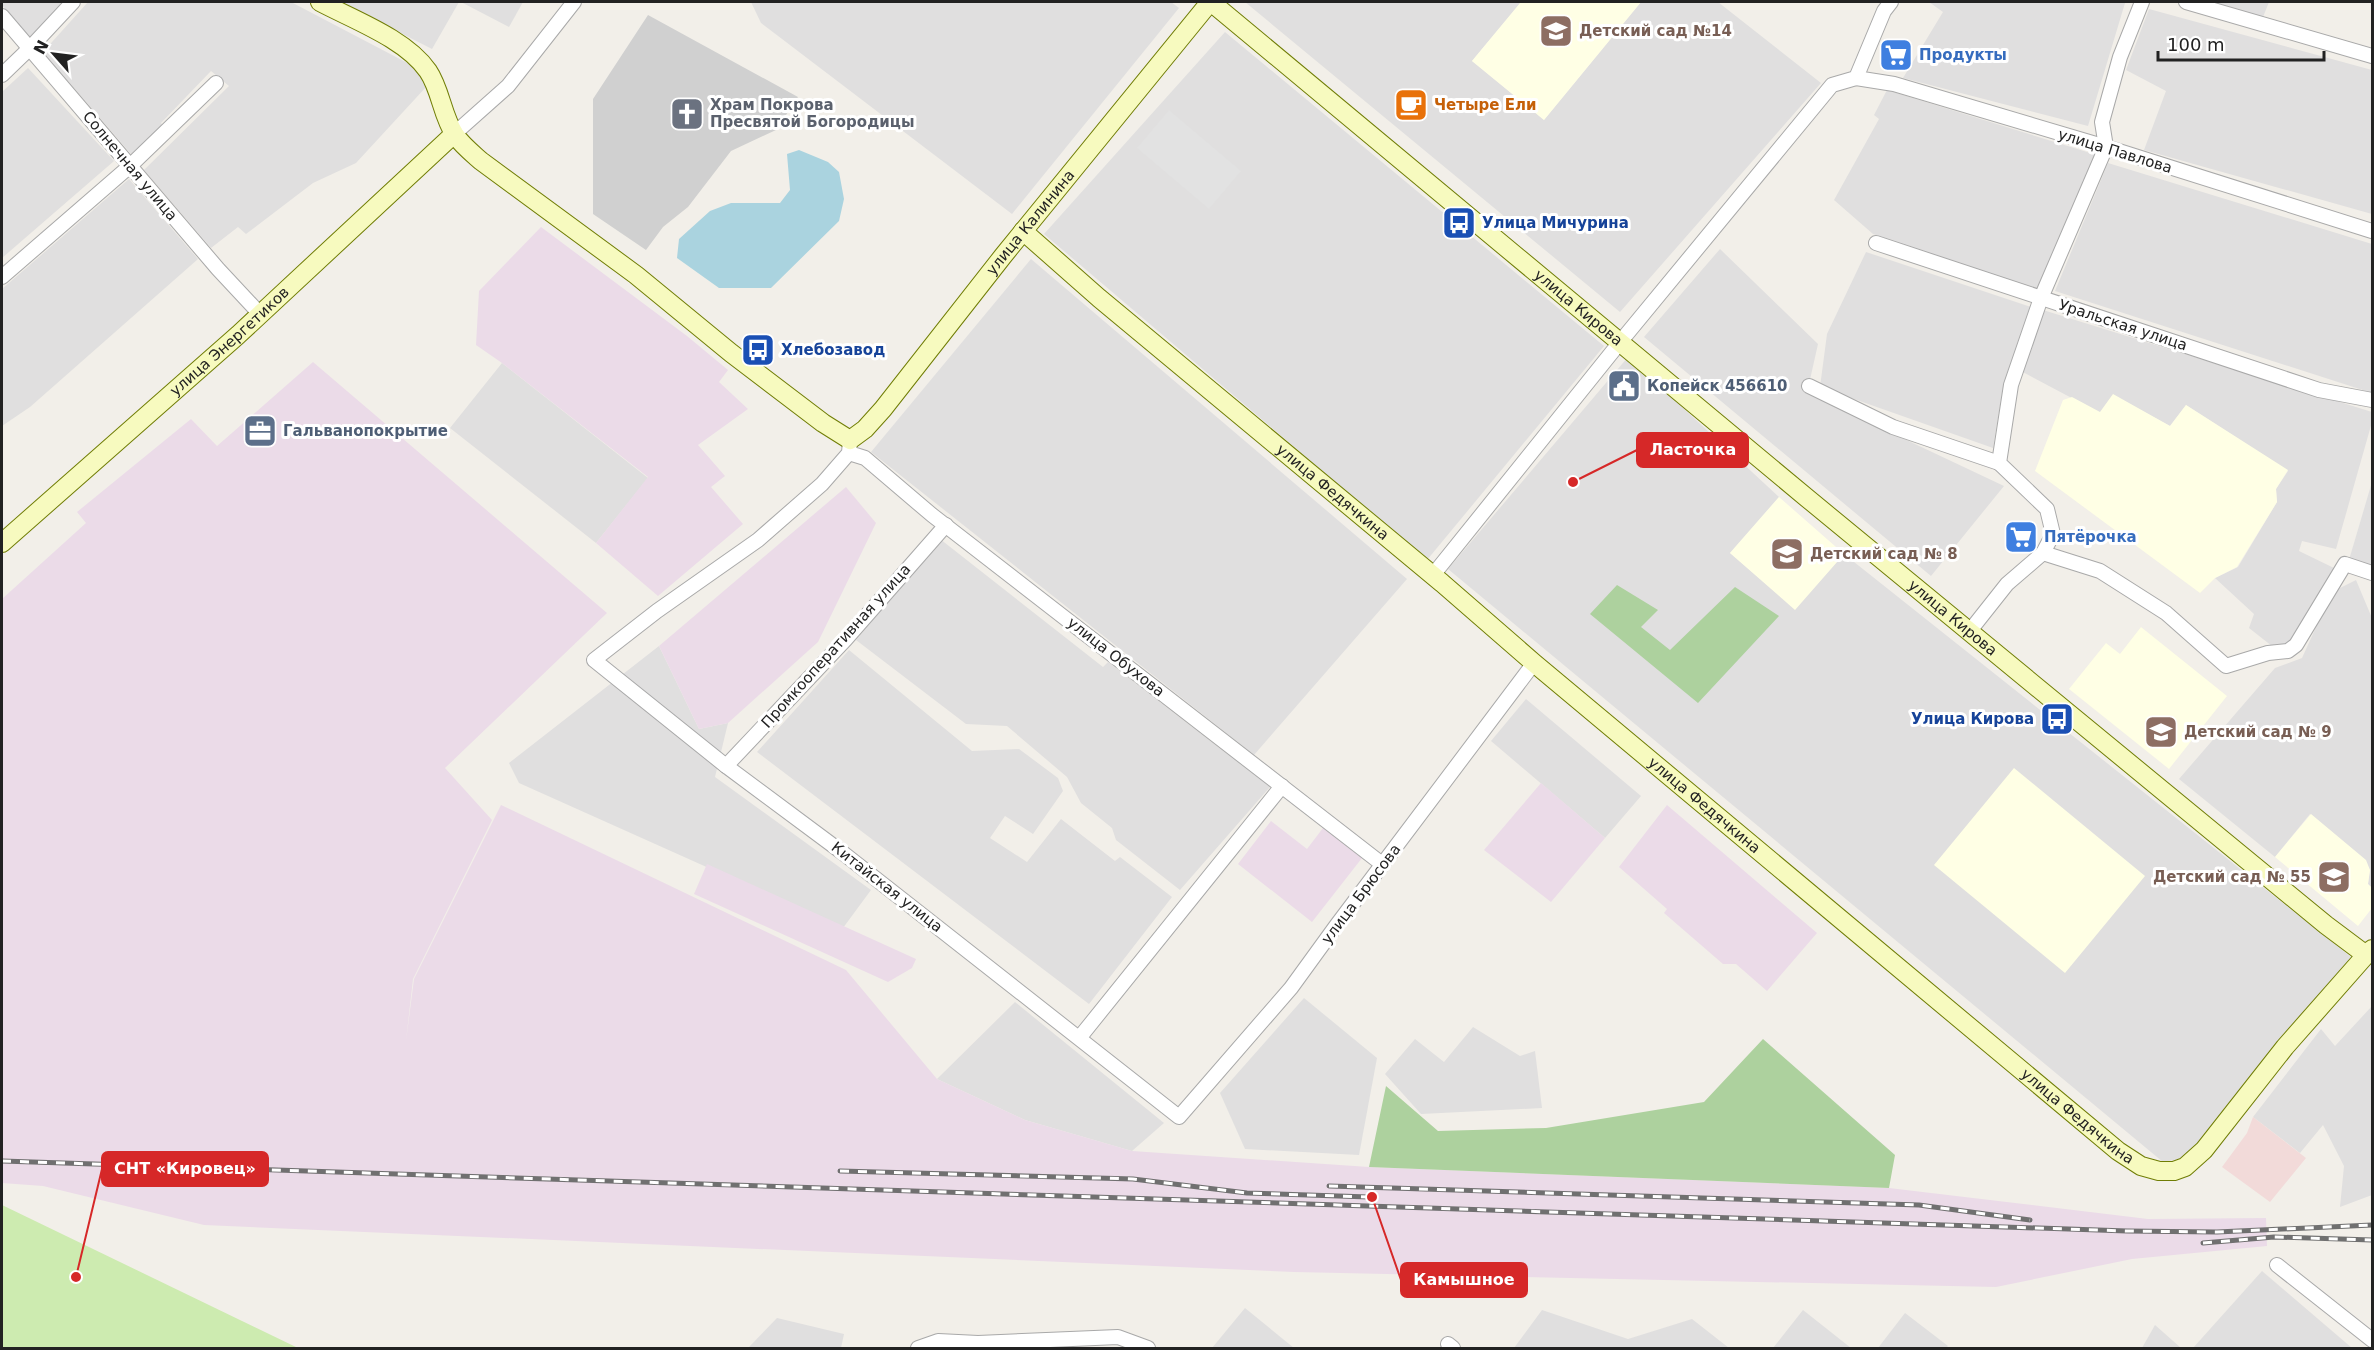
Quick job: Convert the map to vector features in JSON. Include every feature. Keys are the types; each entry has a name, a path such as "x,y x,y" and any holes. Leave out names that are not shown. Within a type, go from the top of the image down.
{"street":[{"path":"2,75 73,2"},
{"path":"320,2 400,45 414,55 430,74 454,134 481,161 636,275 850,446"},
{"path":"454,134 508,86 574,2"},
{"name":"улица Калинина","path":"850,446 883,409 1023,231 1211,2"},
{"name":"улица Кирова","path":"1211,2 2308,910 2369,952"},
{"path":"1433,575 1621,341 1832,85 1856,78 1884,10 1891,2"},
{"path":"1999,463 2011,385 2041,298 2106,147 2102,122 2120,57 2142,2"},
{"path":"2186,2 2373,56"},
{"name":"Солнечная улица","path":"2,16 218,269 260,314"},
{"name":"улица Павлова","path":"1856,78 1894,84 2106,147 2373,231"},
{"path":"2,277 130,166 216,83"},
{"name":"улица Энергетиков","path":"2,543 260,314 454,134"},
{"name":"улица Федячкина","path":"1023,231 1099,298 1433,575 1534,663 2118,1151 2140,1166 2159,1171 2174,1171 2185,1167 2204,1150 2285,1047 2369,952"},
{"name":"Уральская улица","path":"1876,243 2319,390 2373,400"},
{"path":"1809,386 1893,427 1999,463 2047,508 2053,534 2043,553 2007,584 1970,632"},
{"name":"улица Обухова","path":"850,446 946,525 1382,864"},
{"name":"Китайская улица","path":"850,446 822,484 758,540 657,611 594,660 726,766 843,853 1179,1117"},
{"name":"Промкооперативная улица","path":"726,766 846,639 946,525"},
{"path":"2043,553 2100,571 2166,614 2226,666 2268,653 2288,651 2296,645 2344,564 2373,573"},
{"name":"улица Брюсова","path":"1179,1117 1292,988 1382,864 1534,663"},
{"path":"1080,1037 1282,786"},
{"path":"2277,1265 2373,1340"},
{"path":"918,1348 938,1341 978,1343 1118,1337 1148,1348"}],"shaded area":[{"path":"2,2 62,2 31,38 2,5"},
{"path":"88,2 291,2 417,68 427,86 356,163 313,183 246,234 238,227 211,248 144,170 229,86 211,71 161,123 163,126 131,154 43,52"},
{"path":"340,2 459,2 432,49"},
{"path":"461,2 523,2 509,27"},
{"path":"751,2 1171,2 1179,8 1012,214 761,23"},
{"path":"1245,2 1521,2 1472,61 1544,120 1641,2 1718,2 1821,83 1620,312"},
{"name":"Детский сад №14","path":"1521,2 1641,2 1544,120 1472,61"},
{"path":"1929,2 2125,3 2088,126 1903,78 1943,12"},
{"path":"2214,2 2269,2 2263,17"},
{"path":"2149,9 2372,70 2372,214 2144,150 2166,91 2126,70"},
{"path":"648,15 798,97 776,130 731,151 688,207 663,227 646,250 593,214 593,99"},
{"path":"1225,32 1604,346 1427,560 1044,234"},
{"path":"28,68 114,161 2,258 2,92"},
{"path":"1887,90 2100,156 2041,292 1873,234 1834,200 1879,119 1874,115"},
{"path":"1169,110 1241,171 1209,209 1137,148"},
{"path":"2108,163 2372,244 2372,393 2055,291"},
{"path":"129,179 198,259 30,407 2,426 2,289"},
{"path":"541,227 687,336 728,370 719,382 748,409 698,445 725,476 711,487 743,524 658,596 596,543 648,477 476,345 479,291"},
{"path":"1720,249 1818,344 1807,393 2004,486 1931,576 1644,337"},
{"path":"1866,252 2031,307 2003,387 1993,448 1820,387 1827,334"},
{"path":"1031,259 1407,579 1254,755 871,452"},
{"path":"2043,310 2372,412 2372,422 2336,549 2302,541 2299,551 2334,568 2288,645 2277,650 2249,628 2254,614 2215,578 2238,567 2277,502 2276,489 2288,471 2186,405 2170,426 2113,395 2100,413 2019,370"},
{"path":"1628,357 1779,497 1730,553 1795,609 1844,554 2351,957 2185,1158 2163,1162 1448,569"},
{"path":"313,362 607,613 445,768 492,820 413,979 406,1041 414,979 501,805 846,970 937,1079 1025,1120 1132,1151 1369,1167 1889,1188 2148,1219 2266,1218 2267,1246 2132,1259 1996,1287 1294,1272 204,1225 43,1186 2,1183 2,599 86,523 77,512 191,419 217,446"},
{"path":"502,363 648,478 596,543 450,428"},
{"path":"2113,394 2170,426 2186,405 2288,470 2276,489 2277,502 2237,567 2215,578 2200,593 2035,471 2063,400 2072,397 2100,412"},
{"path":"2372,482 2372,567 2349,560"},
{"path":"846,487 876,523 818,642 728,723 699,729 659,646"},
{"name":"Детский сад № 8","path":"1779,497 1844,554 1795,610 1730,553"},
{"path":"940,539 1103,667 1108,662 1270,787 1180,890 1116,840 1112,828 1081,803 1067,777 1007,726 966,724 856,640"},
{"path":"2356,580 2372,618 2372,888 2368,884 2370,870 2310,814 2275,857 2179,779 2275,668 2302,658 2332,592"},
{"name":"Детский сад № 9","path":"2141,627 2227,696 2169,769 2069,689 2106,643 2120,654"},
{"path":"659,646 699,729 728,723 715,777 871,890 843,928 519,783 509,763"},
{"path":"849,650 972,751 1019,749 1058,778 1063,791 1033,834 1005,816 990,838 1027,862 1061,819 1115,861 1120,857 1172,897 1089,1004 757,752"},
{"path":"1526,699 1641,796 1605,838 1491,741"},
{"path":"2014,768 2145,876 2065,973 1934,865"},
{"path":"1541,783 1605,838 1551,902 1484,850"},
{"path":"1667,805 1817,933 1767,991 1736,964 1723,964 1664,913 1667,909 1619,867"},
{"name":"Детский сад № 55","path":"2311,814 2366,860 2370,870 2368,884 2372,888 2372,908 2358,926 2275,857"},
{"path":"1271,821 1307,849 1323,828 1362,858 1312,922 1238,864"},
{"path":"707,864 916,959 912,968 888,982 694,894"},
{"path":"1304,998 1377,1058 1359,1155 1245,1149 1220,1093"},
{"path":"1015,1002 1164,1123 1132,1151 1025,1120 937,1079"},
{"path":"2372,1006 2372,1195 2340,1207 2344,1166 2323,1125 2300,1153 2253,1117 2321,1029 2335,1046"},
{"path":"1473,1027 1520,1056 1535,1051 1542,1108 1421,1114 1385,1074 1415,1039 1444,1062"},
{"path":"2253,1117 2306,1158 2270,1202 2222,1167 2247,1133"},
{"path":"2262,1271 2352,1348 2193,1348"},
{"path":"1245,1308 1294,1348 1212,1348"},
{"path":"1542,1310 1628,1339 1692,1319 1729,1348 1514,1348"},
{"path":"1803,1310 1851,1348 1773,1348"},
{"path":"1905,1313 1948,1346 1946,1348 1878,1348"},
{"path":"777,1318 844,1334 841,1348 748,1348"},
{"path":"2155,1325 2181,1348 2142,1348"}],"green space":[{"path":"1617,585 1658,610 1641,627 1670,650 1735,587 1779,616 1698,703 1590,614"},
{"path":"1763,1039 1895,1155 1889,1188 1369,1167 1386,1086 1438,1131 1546,1128 1704,1102"},
{"path":"2,1205 298,1348 2,1348"}],"water":[{"path":"799,150 828,162 839,172 844,199 839,221 771,288 719,288 677,258 679,239 710,211 731,203 780,203 790,190 787,154"}],"railway":[{"path":"2,1161 2127,1231 2217,1232 2372,1225"},
{"path":"840,1171 1133,1179 1247,1193 1369,1197"},
{"path":"1329,1186 1919,1205 2030,1220"},
{"path":"2203,1243 2274,1237 2372,1240"}],"place":[{"name":"Детский сад №14","path":"1556,31"},
{"name":"Продукты","path":"1896,55"},
{"name":"Четыре Ели","path":"1411,105"},
{"name":"Храм Покрова Пресвятой Богородицы","path":"687,114"},
{"name":"Улица Мичурина","path":"1459,223"},
{"name":"Хлебозавод","path":"758,350"},
{"name":"Копейск 456610","path":"1624,386"},
{"name":"Гальванопокрытие","path":"260,431"},
{"name":"Ласточка","path":"1573,482"},
{"name":"Пятёрочка","path":"2021,537"},
{"name":"Детский сад № 8","path":"1787,554"},
{"name":"Улица Кирова","path":"2057,719"},
{"name":"Детский сад № 9","path":"2161,732"},
{"name":"Детский сад № 55","path":"2334,877"},
{"name":"Камышное","path":"1372,1197"},
{"name":"СНТ «Кировец»","path":"76,1277"}]}
